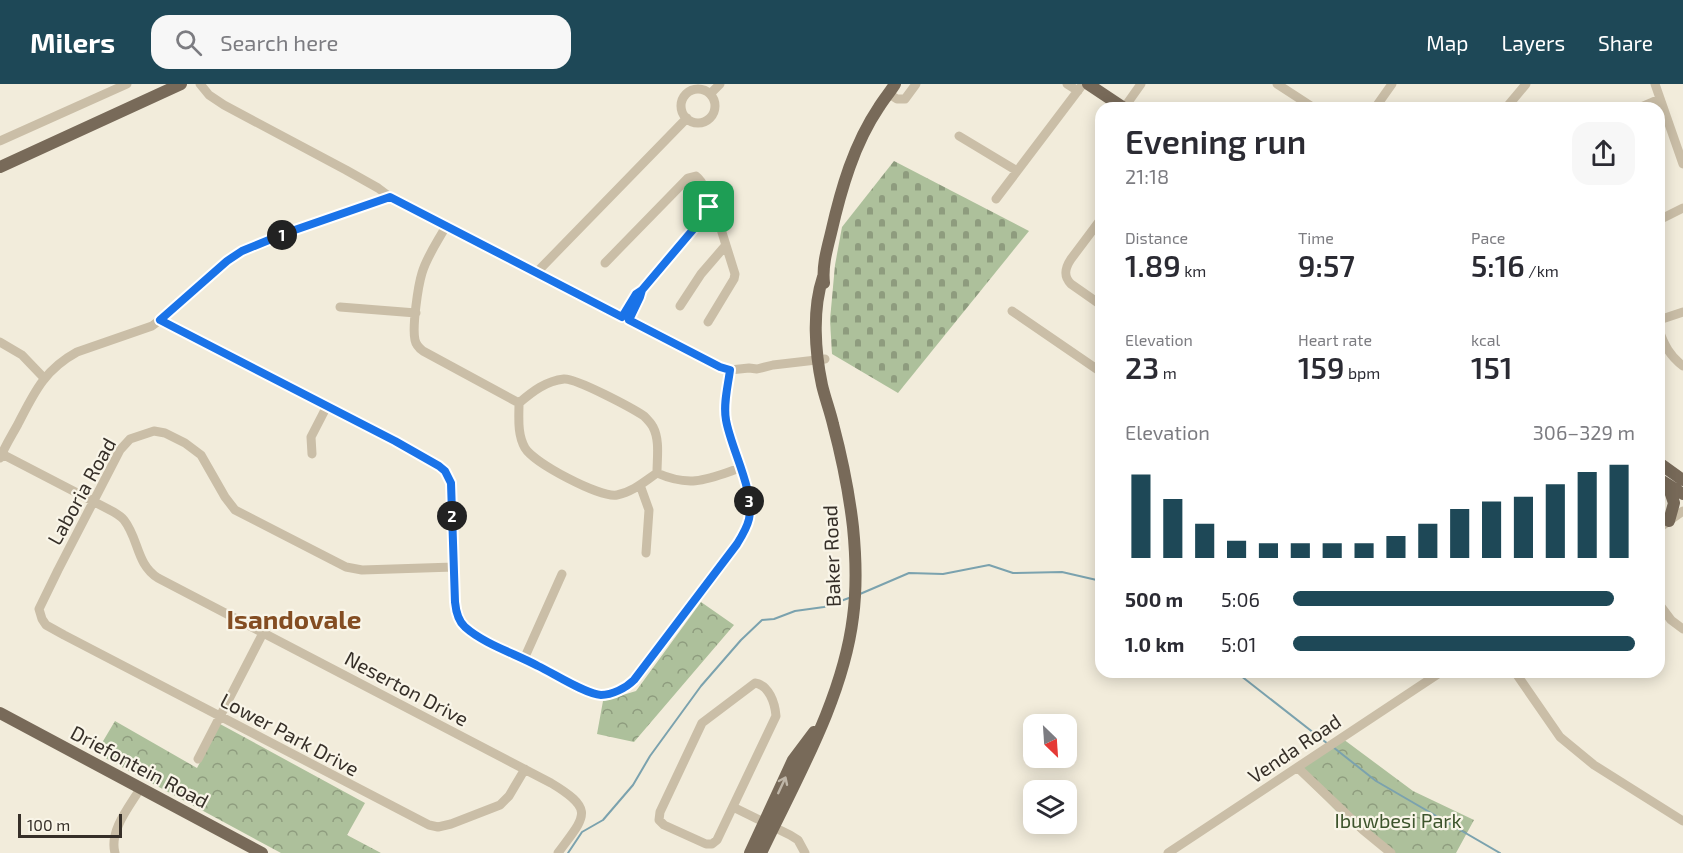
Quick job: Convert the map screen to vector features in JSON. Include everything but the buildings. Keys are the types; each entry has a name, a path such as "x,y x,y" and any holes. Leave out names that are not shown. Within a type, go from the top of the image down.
{"main road":[{"path":"0,166 181,84"},
{"path":"1083,86 1113,102"},
{"name":"Baker Road","path":"750,853 800,775 822,722 851,633 855,582 850,503 822,360 817,311 828,244 841,192 857,149 889,87"},
{"path":"1665,467 1683,480"},
{"path":"1665,483 1683,494"},
{"path":"1665,484 1674,503 1665,522"},
{"name":"Driefontein Road","path":"0,713 262,853"},
{"name":"Baker Road","path":"761,853 769,824"}],"street":[{"path":"0,141 127,84"},
{"path":"200,84 209,95 224,105 346,170 390,197 720,367 730,370 756,369 822,360"},
{"path":"710,94 720,84"},
{"path":"889,87 897,99 905,99 916,84"},
{"path":"1067,84 1083,86"},
{"path":"1128,102 1141,84"},
{"path":"1277,84 1305,102"},
{"path":"1379,102 1392,84"},
{"path":"1511,102 1526,84"},
{"path":"1655,84 1661,102"},
{"path":"996,199 1083,86"},
{"path":"694,90 706,91 710,94 715,103 710,118 701,122 687,118 682,107 685,96 694,90"},
{"path":"1653,102 1660,99"},
{"path":"1665,113 1683,164"},
{"path":"537,272 687,118"},
{"path":"959,135 1017,171"},
{"path":"605,263 688,178 696,176 699,178 709,207 715,211 715,219 720,225 734,269 734,279 708,322"},
{"path":"1,454 44,378 67,358 81,350 152,326 227,261 242,251 286,233 390,197"},
{"path":"625,319 636,294 642,290 702,219 702,210 709,207"},
{"path":"1665,217 1683,208"},
{"path":"702,219 709,222 715,219"},
{"path":"446,226 422,273 415,338 421,349 519,403"},
{"path":"1095,227 1071,259 1065,273 1071,284 1095,301"},
{"path":"680,306 701,274 726,245"},
{"path":"340,307 416,314"},
{"path":"1012,311 1095,368"},
{"path":"1665,319 1683,312"},
{"path":"160,320 436,463 445,471 451,483 456,613 462,624 485,640 601,695 631,684 744,533 749,520 750,508 725,411 730,370"},
{"path":"0,342 22,355 44,378"},
{"path":"1665,347 1683,366"},
{"path":"569,379 617,402 645,417 653,427 657,443 657,473 632,490 617,495 602,494 536,460 529,454 522,442 519,403 544,384 569,379"},
{"path":"312,454 311,437 327,406"},
{"name":"Laboria Road","path":"39,609 123,445 130,439 154,431 159,431 197,451 235,510 346,567 362,570 454,567"},
{"name":"Neserton Drive","path":"1,454 122,518 143,563 153,575 525,769 570,795 578,801 581,819 558,853"},
{"path":"657,473 690,482 740,468"},
{"path":"640,485 649,510 646,553"},
{"path":"1665,523 1683,511"},
{"path":"524,659 562,574"},
{"name":"Lower Park Drive","path":"39,609 44,622 51,628 434,827 451,824 500,805 509,796 525,769"},
{"path":"1665,612 1683,629"},
{"path":"198,759 263,633"},
{"name":"Venda Road","path":"1168,853 1432,678"},
{"path":"1519,678 1560,737 1594,765 1683,821"},
{"path":"757,683 769,692 776,716 733,807 717,840 710,845 664,825 659,818 662,806 702,723 757,683"},
{"path":"1298,768 1363,830 1392,853"},
{"path":"115,853 113,841 116,830 140,789"},
{"path":"733,807 798,840 806,853"}],"green space":[{"path":"894,161 1029,231 898,393 832,354 830,320 835,265 842,227"},
{"path":"701,602 734,625 634,742 597,734 603,701 636,691"},
{"path":"115,721 197,768 220,724 365,803 347,835 381,853 281,853 96,753"},
{"name":"Ibuwbesi Park","path":"1339,736 1413,791 1474,820 1456,853 1386,853 1347,822 1293,767"}],"waterway":[{"path":"860,594 909,573 943,574 989,565 1013,573 1062,572 1095,580"},
{"path":"568,853 582,832 603,820 633,785 650,756 701,686 741,640 762,620 774,619 795,611 824,607 849,598"},
{"path":"1244,678 1328,744"},
{"path":"1333,747 1376,781 1500,853"}],"district":[{"name":"Isandovale","path":"294,618"}],"route":[{"path":"709,207 702,210 702,219 642,290 636,294 622,317 390,197 250,246 227,261 160,320 395,441 445,471 451,483 456,613 462,624 485,640 578,687 601,695 631,684 737,544 749,520 748,494 726,419 725,403 730,370 629,320 642,290 672,255 702,219 709,222 716,217 715,211 709,207"}]}
